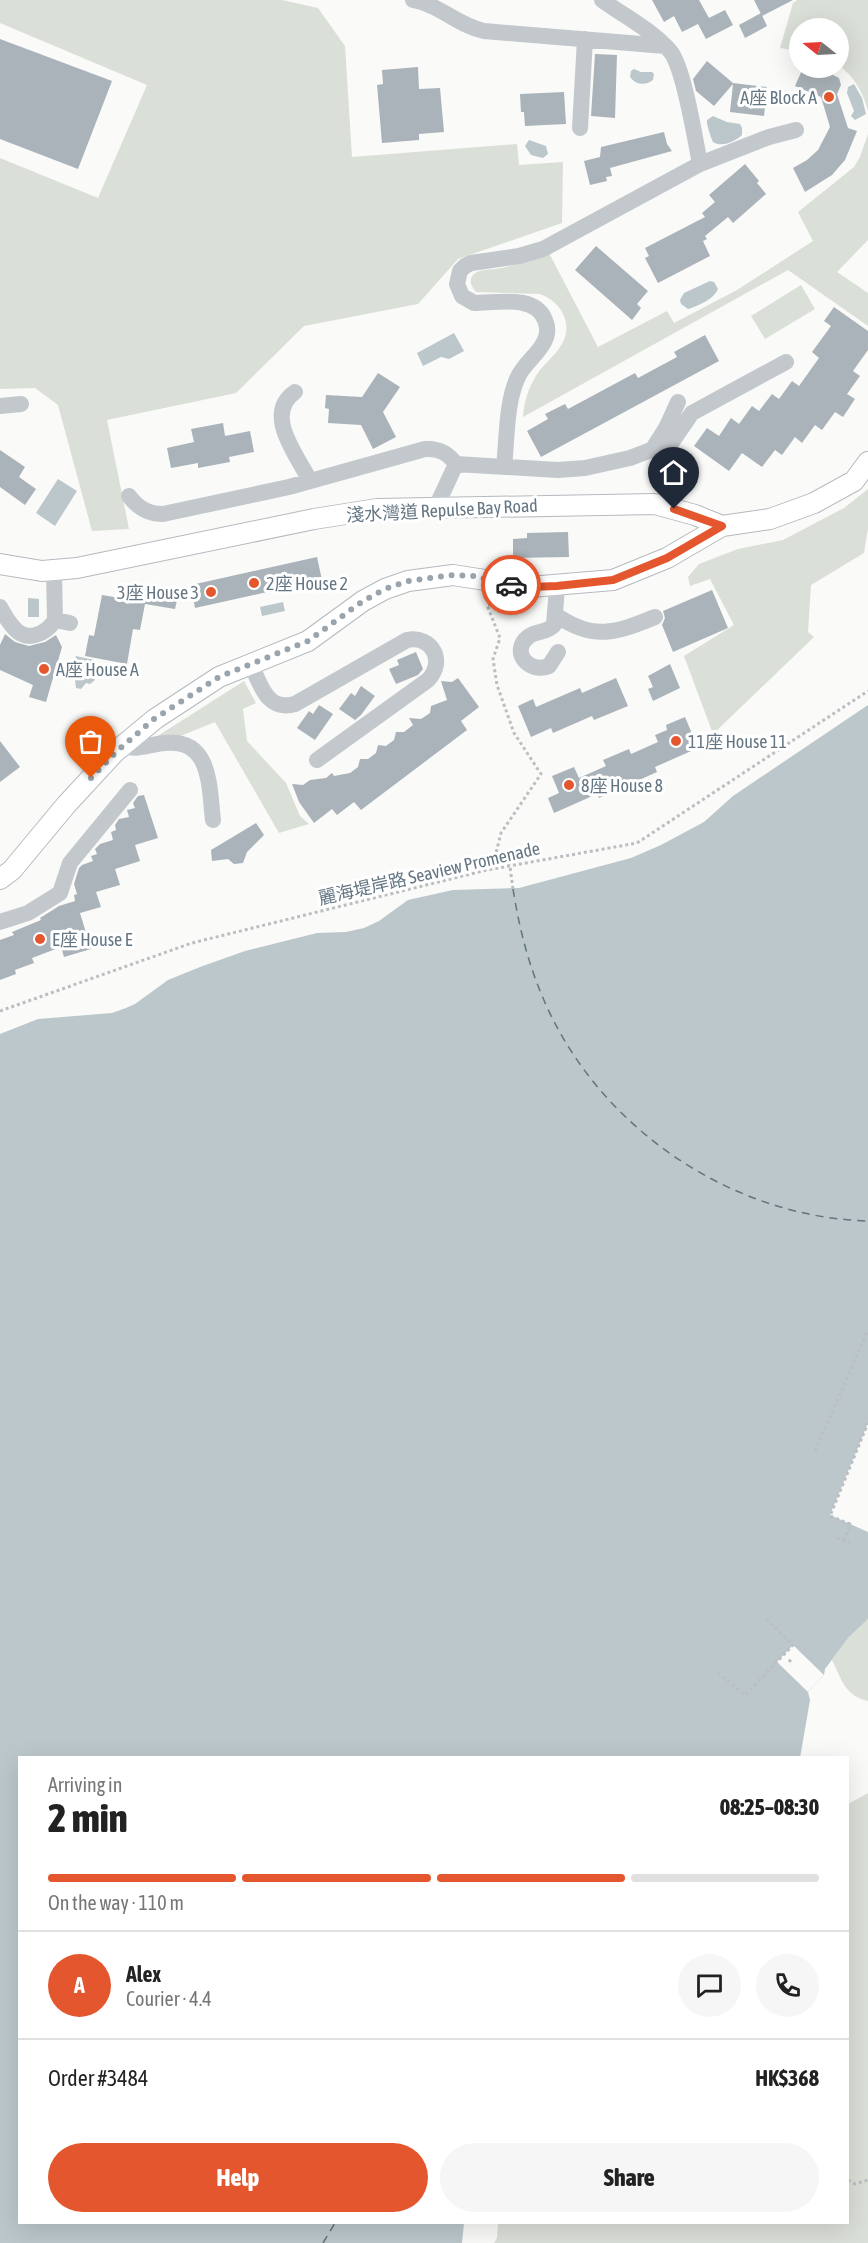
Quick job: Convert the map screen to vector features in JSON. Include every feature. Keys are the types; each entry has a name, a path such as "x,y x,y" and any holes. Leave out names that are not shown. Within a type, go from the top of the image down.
{"main road":[{"path":"0,879 12,870 66,805 123,746 154,719 219,677 308,641 363,601 396,584 462,575 530,587 613,580 667,558 722,526 770,519 814,503 854,481 868,462"},
{"name":"淺水灣道 Repulse Bay Road","path":"0,564 54,571 77,568 342,514 377,509 655,504 695,515 722,526"}],"street":[{"path":"413,0 434,6 457,21 475,29 661,43"},
{"path":"602,0 671,52 679,68 700,164"},
{"path":"580,128 585,39"},
{"path":"504,467 514,388 522,368 544,344 548,331 547,324 540,311 528,303 474,303 467,300 458,290 460,271 471,263 519,256 543,249 700,164 769,137 796,130"},
{"path":"129,496 140,508 155,514 163,514 289,487 432,448 446,453 456,464 540,470 585,468 630,458 672,442 692,413 786,362"},
{"path":"296,392 284,402 281,409 281,423 310,481"},
{"path":"651,451 666,428 678,402"},
{"path":"0,406 21,404"},
{"path":"436,507 456,464"},
{"path":"0,607 13,627 24,634 38,635 62,621 54,571"},
{"path":"557,586 556,615 551,628 531,635 523,643 521,649 524,661 533,668 539,669 549,666 558,652"},
{"path":"556,615 577,628 600,633 621,631 655,617"},
{"path":"251,664 269,700 275,704 288,706 407,640 424,641 433,649 437,662 436,669 428,680 317,760"},
{"path":"123,746 139,749 172,742 182,744 196,752 207,773 213,820"},
{"path":"0,922 28,913 60,893 70,863 130,790"}],"path":[{"path":"513,889 510,867 506,858 495,857 501,833 541,774 514,733 497,685 493,658 500,638 487,605 529,601 530,587"},
{"name":"麗海堤岸路 Seaview Promenade","path":"0,1011 192,943 487,870 637,843 868,691"},
{"path":"815,1451 868,1330"},
{"path":"844,1541 850,1524 830,1516 868,1423"},
{"path":"837,1538 850,1543"},
{"path":"718,1673 745,1695 793,1645 765,1618"},
{"path":"789,1662 792,1658"},
{"path":"849,2181 855,2184 868,2180"}],"shaded area":[{"path":"0,0 282,0 318,8 345,46 352,157 517,144 519,165 563,162 562,223 458,259 418,304 304,326 236,393 107,420 129,529 92,531 58,405 35,388 0,389 0,158 98,198 147,85 0,23"},
{"path":"797,0 868,0 868,111 857,85 849,75 849,18 789,18 789,49 780,48 793,3"},
{"path":"634,69 641,72 652,72 653,80 644,84 635,82 630,77"},
{"path":"854,84 862,98 866,114 855,120 851,116 854,111 847,93 848,87"},
{"path":"713,116 740,124 742,135 725,144 713,142 707,120"},
{"path":"868,134 868,240 837,272 868,293 868,326 788,270 523,417 524,406 533,381 564,339 566,323 564,316 555,303 540,294 476,292 471,282 475,273 516,264 549,253 598,347 667,311 674,323 737,290 813,241 798,212 854,167"},
{"path":"529,140 546,146 548,154 543,158 531,155 525,146"},
{"path":"710,281 714,282 718,289 709,299 688,309 681,304 680,300 684,293"},
{"path":"801,285 815,309 765,339 751,316"},
{"path":"454,333 464,351 449,359 441,357 423,366 417,353"},
{"path":"58,479 77,491 55,526 36,513"},
{"path":"868,489 868,528 864,553 811,585 808,632 814,637 713,734 684,656 734,625 710,579 690,586 688,577 699,564 738,549 783,540 844,508"},
{"path":"28,598 39,599 39,617 28,617"},
{"path":"283,602 285,611 262,616 260,607"},
{"path":"76,656 94,660 92,673 95,680 90,684 86,683 81,689 76,688 75,680 68,677 69,671 73,669"},
{"path":"244,681 256,703 243,709 247,741 286,783 300,816 309,824 279,833 215,722 178,737 145,744"},
{"path":"868,705 868,1423 830,1515 868,1532 868,1619 849,1637 825,1669 824,1675 808,1692 810,1700 800,1756 18,1756 18,2224 464,2224 462,2243 0,2243 0,1034 38,1019 112,1013 135,1004 168,980 200,967 245,951 317,933 346,932 364,928 379,921 408,900 453,890 519,888 631,858 704,822 733,796"},
{"path":"868,1619 868,1701 860,1699 849,1691 832,1660 849,1637"},
{"path":"868,1793 868,2243 494,2243 497,2238 498,2224 849,2224 849,1803"}],"pier":[{"path":"793,1645 824,1675 808,1692 777,1662"}],"building":[{"path":"652,0 699,0 709,18 725,10 733,25 706,39 698,24 682,32 674,16 664,22"},
{"path":"754,0 793,0 762,16"},
{"path":"761,13 767,26 745,38 739,25"},
{"path":"0,39 112,81 78,169 0,139"},
{"path":"595,54 617,55 615,118 591,116"},
{"path":"707,61 733,83 767,87 764,116 730,112 733,84 714,106 696,91 693,79"},
{"path":"418,67 419,89 440,88 444,132 419,134 419,140 382,143 377,85 383,84 382,70"},
{"path":"799,78 839,78 841,85 837,94 848,128 857,131 845,160 832,175 805,192 793,168 818,150 830,127 821,97 795,86"},
{"path":"564,92 566,124 525,126 520,94"},
{"path":"664,132 667,144 672,151 610,168 612,176 606,177 607,181 590,185 584,161 600,157 601,147"},
{"path":"745,164 766,194 733,223 728,217 705,236 707,239 703,241 710,256 658,283 645,258 649,256 645,248 705,217 702,213 715,202 709,195"},
{"path":"596,246 648,291 637,304 641,308 632,320 575,270"},
{"path":"834,307 868,331 868,350 853,371 860,376 847,394 855,399 843,417 835,412 822,430 815,425 802,443 795,437 782,455 775,450 762,467 742,453 729,471 694,446 707,428 719,436 731,418 739,424 752,406 759,411 772,394 779,399 792,381 799,386 819,358 812,352 831,326 824,321"},
{"path":"705,335 719,361 541,457 527,431 548,419 545,414 565,404 568,409 635,373 638,378 677,357 674,352"},
{"path":"378,373 400,387 383,412 396,437 373,449 361,425 328,423 329,409 325,408 326,395 362,397"},
{"path":"223,423 225,436 250,431 254,452 229,457 230,462 198,468 198,463 171,468 167,448 194,442 191,429"},
{"path":"0,450 25,467 19,477 36,489 25,505 0,487"},
{"path":"568,532 569,557 513,558 513,539 527,538 527,533"},
{"path":"317,557 322,580 195,608 191,585"},
{"path":"127,586 178,596 175,609 145,604 140,630 133,629 127,664 85,656 89,635 94,636 102,595 125,599"},
{"path":"712,590 728,628 673,652 662,625 665,618 663,611"},
{"path":"5,634 15,642 29,646 45,642 56,635 62,647 46,702 29,697 33,685 0,670 0,645"},
{"path":"416,652 423,669 418,675 396,684 389,669 399,665 397,660"},
{"path":"670,664 680,688 653,701 648,689 653,687 648,676"},
{"path":"458,678 479,707 461,721 467,730 361,810 354,802 337,815 332,809 314,823 299,802 292,784 303,785 310,780 326,778 332,773 334,776 350,773 358,767 360,759 368,759 376,753 378,745 386,746 394,740 396,732 404,732 413,725 409,718 421,719 430,713 431,706 447,700 441,681 452,682"},
{"path":"616,678 628,706 594,720 592,716 553,733 551,728 531,737 518,706 533,699 536,707 580,688 582,693"},
{"path":"361,686 375,696 355,720 339,709 351,693 355,696"},
{"path":"319,705 333,714 315,740 297,728 309,711 313,714"},
{"path":"685,717 698,748 655,767 657,772 599,798 597,794 554,813 548,798 559,793 552,776 574,767 579,778 606,766 603,760 629,749 631,754 658,742 655,735 667,730 666,725"},
{"path":"0,741 20,767 0,782"},
{"path":"144,795 158,838 135,845 140,861 115,869 120,885 96,892 101,907 80,913 91,949 64,957 61,947 32,958 34,963 15,970 16,974 0,980 0,940 14,935 12,932 41,920 40,918 59,906 75,901 74,895 77,894 74,884 79,868 93,861 91,856 97,854 95,849 100,844 113,840 111,832 116,830 115,825 119,819 129,817 127,810 135,808 133,803 138,796"},
{"path":"256,823 264,835 247,852 243,863 234,864 228,859 212,861 211,850"}],"ferry route":[{"path":"513,889 525,945 543,998 567,1044 597,1086 633,1124 674,1156 718,1182 766,1202 816,1216 868,1221"},
{"path":"323,2243 334,2224"}],"way so far":[{"path":"91,778 116,752 154,719 219,677 295,648 331,626 363,601 385,589 408,581 453,575 473,576 511,585"}],"place":[{"name":"A座 Block A","path":"829,97"},
{"name":"2座 House 2","path":"254,583"},
{"name":"3座 House 3","path":"211,592"},
{"name":"A座 House A","path":"44,669"},
{"name":"11座 House 11","path":"676,741"},
{"name":"8座 House 8","path":"569,785"},
{"name":"E座 House E","path":"40,939"}],"route":[{"path":"511,585 557,586 613,580 667,558 722,526 674,509"}]}
